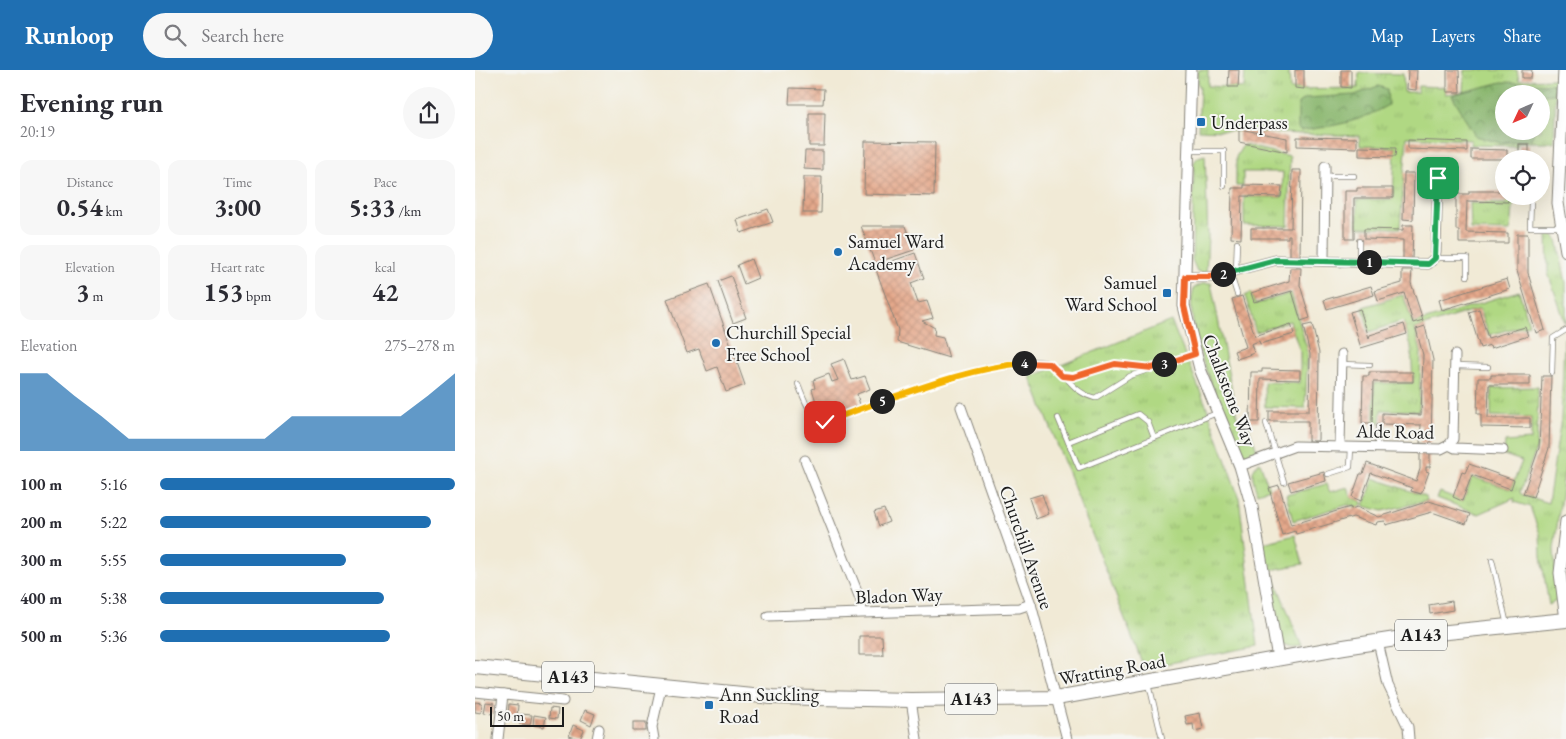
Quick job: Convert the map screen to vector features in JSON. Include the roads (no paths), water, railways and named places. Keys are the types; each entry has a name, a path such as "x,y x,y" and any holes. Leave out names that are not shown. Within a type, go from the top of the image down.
{"main road":[{"name":"Wratting Road","path":"661,687 772,697 911,700 1056,698 1149,680 1378,642 1566,620"},
{"name":"A143","path":"475,667 661,687"}],"street":[{"name":"Chalkstone Way","path":"1191,70 1184,306 1195,354 1241,466 1252,507 1277,658"},
{"path":"1564,70 1558,203 1566,251"},
{"path":"1324,260 1325,171"},
{"path":"1185,277 1211,277 1276,260 1428,264 1435,258 1438,172"},
{"name":"Alde Road","path":"1340,446 1342,354"},
{"name":"Alde Road","path":"1241,466 1295,446 1441,449 1449,445 1453,439 1455,355"},
{"name":"Churchill Avenue","path":"961,407 1031,604 1067,739"},
{"name":"Alde Road","path":"1449,445 1455,448 1503,450"},
{"path":"805,460 861,601 862,612"},
{"path":"1566,521 1560,573 1566,620"},
{"name":"Bladon Way","path":"768,616 1019,608 1031,604"},
{"path":"1378,642 1388,685 1408,727 1409,739"},
{"path":"654,739 652,727 661,687"},
{"path":"475,692 563,702"},
{"path":"498,739 503,695"},
{"path":"911,700 917,739"},
{"path":"597,739 599,729"}],"lane":[{"path":"1188,151 1224,151 1224,186"},
{"path":"1325,171 1354,176"},
{"path":"1531,205 1530,227 1562,228"},
{"path":"1359,241 1359,261"},
{"path":"1237,243 1233,271 1237,294"},
{"path":"1435,258 1467,258 1467,276"},
{"path":"1552,373 1553,338 1566,330"},
{"path":"798,384 808,408 819,420 825,422 944,380 1005,365 1034,362 1050,364 1076,390 1084,396 1095,398 1130,376 1195,354"},
{"path":"1062,376 1073,377 1115,364 1152,368"},
{"path":"1342,364 1370,365"},
{"path":"1455,366 1488,367"},
{"path":"1058,418 1079,468 1218,413"},
{"path":"1068,442 1139,414 1148,422 1154,438"},
{"path":"1266,423 1284,482"},
{"path":"1377,447 1378,427"},
{"path":"1328,474 1350,467 1351,446"},
{"path":"1492,560 1507,626"},
{"path":"1149,680 1162,739"}],"place":[{"name":"Underpass","path":"1201,122"},
{"name":"Samuel Ward Academy","path":"838,252"},
{"name":"Samuel Ward School","path":"1167,293"},
{"name":"Churchill Special Free School","path":"716,343"},
{"name":"Ann Suckling Road","path":"709,705"}]}
